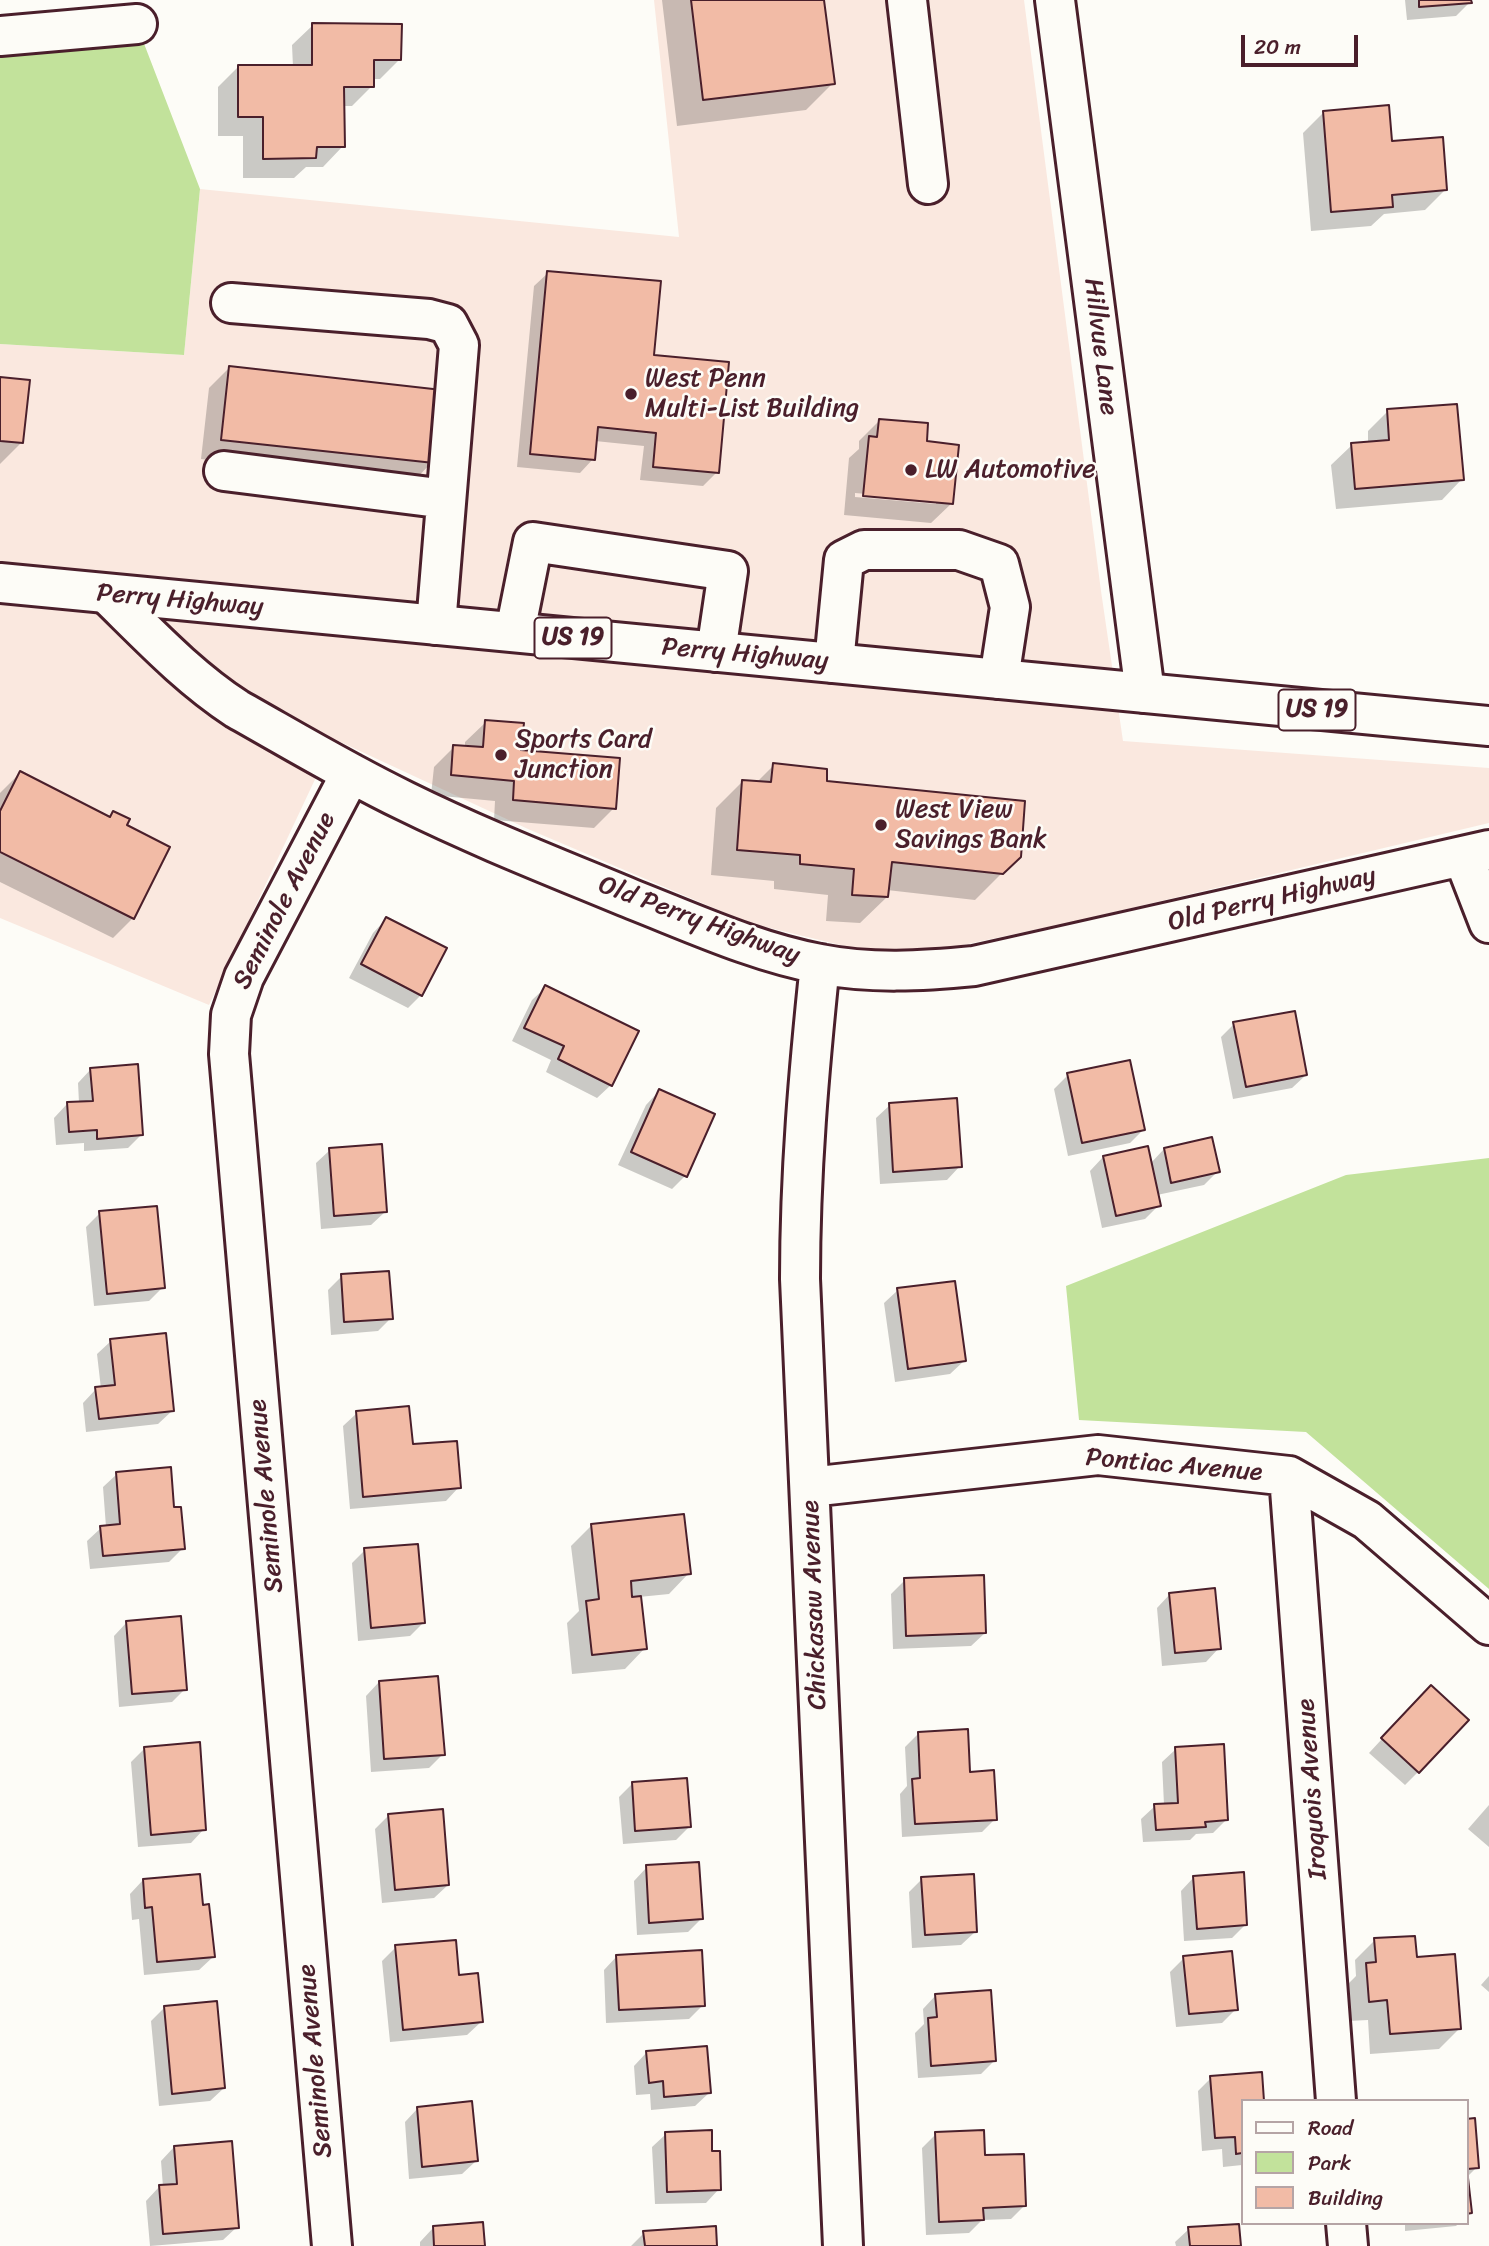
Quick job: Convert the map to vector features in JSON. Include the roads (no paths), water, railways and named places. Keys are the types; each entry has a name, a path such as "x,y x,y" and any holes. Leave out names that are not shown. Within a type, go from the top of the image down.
{"street":[{"path":"907,0 928,184"},
{"name":"Hillvue Lane","path":"1055,0 1145,693"},
{"path":"0,36 137,24"},
{"path":"231,303 429,319 448,324 459,345 436,625"},
{"path":"224,471 446,499"},
{"path":"515,632 533,542 728,571 716,652"},
{"path":"834,663 844,560 864,550 959,550 999,564 1010,607 999,679"},
{"name":"Perry Highway","path":"0,583 1489,726"},
{"name":"Old Perry Highway","path":"107,594 215,695 402,800 503,847 724,936 820,964 903,970 974,966 1476,853"},
{"name":"Seminole Avenue","path":"332,2246 229,1054 231,1015 244,977 351,773"},
{"path":"1476,853 1489,923"},
{"name":"Chickasaw Avenue","path":"820,964 806,1099 800,1279 843,2246"},
{"name":"Pontiac Avenue","path":"810,1487 1098,1455 1289,1476 1367,1520 1489,1625"},
{"name":"Iroquois Avenue","path":"1289,1476 1336,2099"},
{"path":"1346,2225 1348,2246"}],"place":[{"name":"West Penn Multi-List Building","path":"631,394"},
{"name":"LW Automotive","path":"911,470"},
{"name":"Sports Card Junction","path":"501,755"},
{"name":"West View Savings Bank","path":"881,825"}]}
